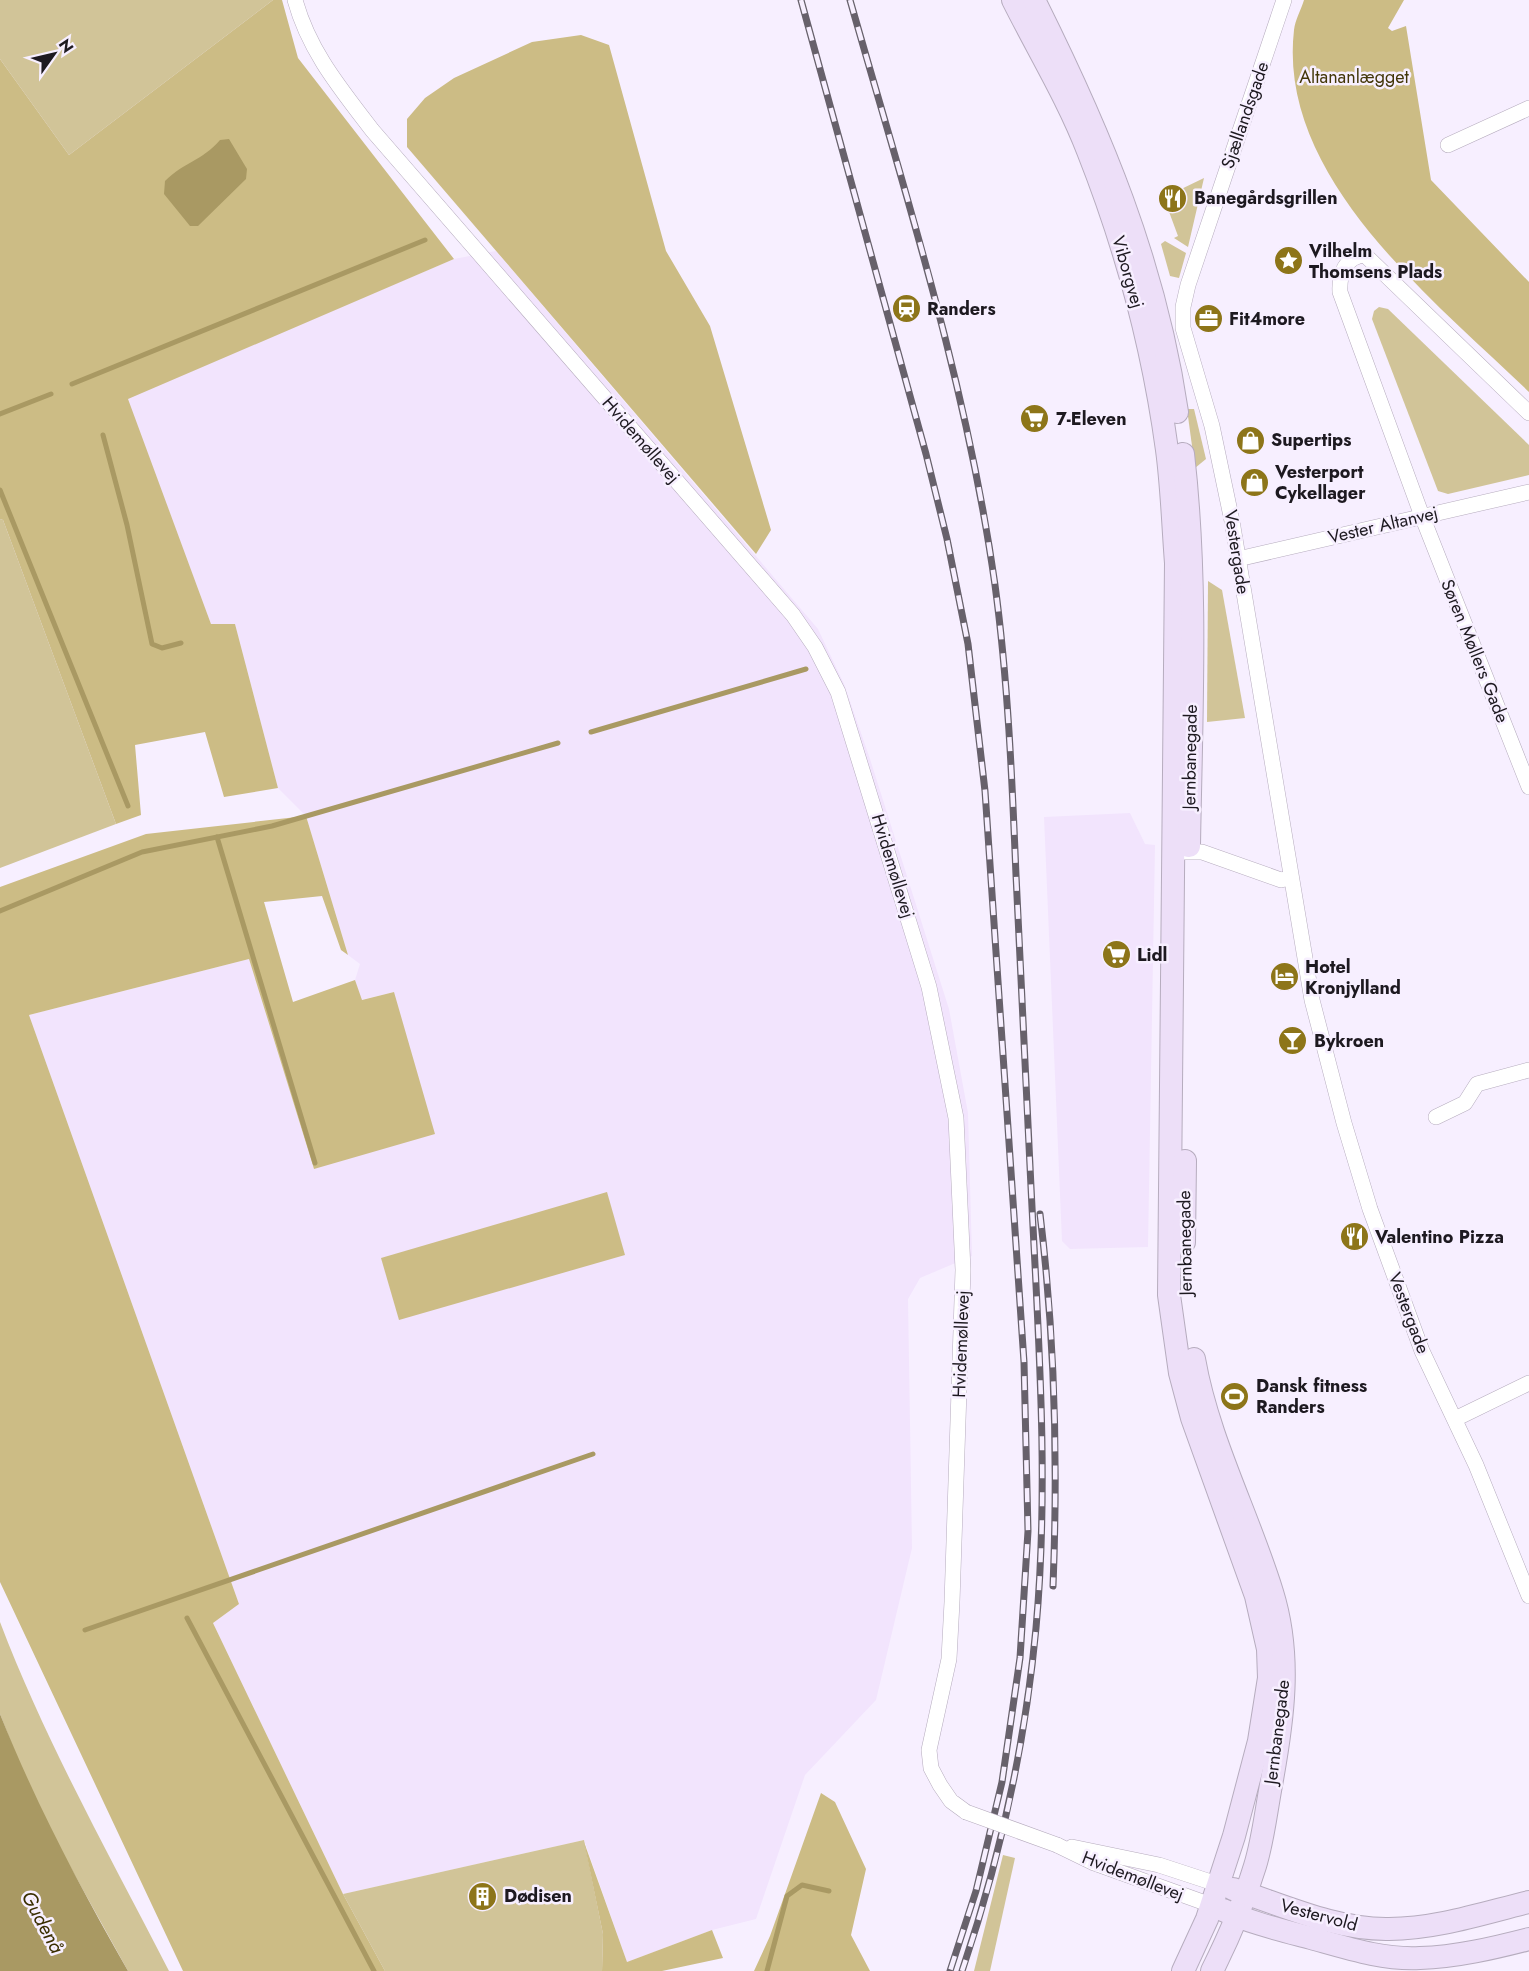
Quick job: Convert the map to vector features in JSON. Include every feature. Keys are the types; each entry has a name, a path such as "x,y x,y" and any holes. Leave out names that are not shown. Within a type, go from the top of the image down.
{"main road":[{"name":"Viborgvej","path":"1013,0 1088,150 1135,290 1152,365 1183,556"},
{"name":"Viborgvej","path":"1034,0 1102,144 1126,209 1150,287 1176,406 1187,493 1183,556"},
{"name":"Jernbanegade","path":"1183,556 1181,852 1183,1251 1188,1330 1207,1412 1272,1592 1284,1657 1283,1707 1278,1748 1256,1863 1238,1917 1212,1971"},
{"name":"Jernbanegade","path":"1181,852 1168,1221 1169,1295 1173,1333 1192,1418 1256,1596 1268,1649 1267,1704 1259,1741 1234,1836 1184,1971"},
{"name":"Vestervold","path":"1214,1894 1246,1893 1332,1922 1389,1929 1452,1920 1529,1902"},
{"name":"Vestervold","path":"1214,1894 1238,1917 1357,1951 1392,1957 1420,1958 1456,1954 1529,1939"}],"street":[{"name":"Hvidemøllevej","path":"295,0 301,24 321,64 372,130 793,615 815,647 838,692 929,987 956,1118 963,1270 952,1602 949,1659 929,1750 931,1768 951,1801 966,1812 1057,1845 1094,1863 1214,1894"},
{"name":"Sjællandsgade","path":"1205,231 1284,0"},
{"path":"1448,145 1529,108"},
{"name":"Vestergade","path":"1205,231 1183,307 1183,328 1221,463 1312,1000 1363,1187 1422,1351 1455,1419 1529,1596"},
{"path":"1422,516 1340,292 1342,273 1351,259 1365,255 1529,413"},
{"name":"Vester Altanvej","path":"1238,559 1529,492"},
{"name":"Søren Møllers Gade","path":"1422,516 1529,787"},
{"path":"1181,852 1202,852 1281,880 1290,878"},
{"path":"1436,1117 1465,1103 1477,1084 1529,1070"},
{"path":"1455,1419 1529,1383"},
{"name":"Hvidemøllevej","path":"1057,1845 1128,1858 1214,1894"}],"shaded area":[{"path":"0,0 273,0 69,155 0,59"},
{"path":"1204,178 1188,247 1174,238 1178,236 1168,209 1178,204 1173,193"},
{"path":"1165,241 1186,253 1179,278 1170,276 1161,244"},
{"path":"496,251 818,629 844,684 870,759 949,1009 968,1113 972,1256 920,1278 908,1299 912,1548 876,1700 805,1775 756,1919 712,1930 627,1962 584,1840 343,1894 213,1623 239,1604 29,1015 249,959 314,1169 394,992 361,1000 355,980 360,964 348,955 306,816 278,788 235,624 211,624 127,398 454,259"},
{"path":"1379,307 1388,309 1529,445 1529,475 1448,494 1438,491 1372,319 1374,311"},
{"path":"1187,409 1194,409 1206,459 1195,468"},
{"path":"0,519 3,520 116,824 0,868"},
{"path":"1208,581 1222,590 1245,718 1207,722"},
{"path":"1130,813 1145,844 1155,845 1148,1247 1070,1249 1062,1241 1044,817"},
{"path":"0,1622 58,1755 169,1971 128,1971 52,1834 27,1783 0,1714"},
{"path":"584,1840 603,1934 602,1971 385,1971 343,1894"},
{"path":"1003,1855 1015,1858 990,1971 974,1971"}],"green space":[{"path":"273,0 282,0 298,58 454,259 128,399 211,624 235,624 278,788 224,797 205,732 135,745 141,815 116,824 3,520 0,519 0,59 69,155"},
{"name":"Altananlægget","path":"1304,0 1404,0 1388,28 1392,31 1406,26 1431,180 1529,282 1529,392 1408,276 1370,232 1336,185 1310,136 1295,84 1294,30"},
{"path":"581,35 609,45 666,251 710,326 771,530 756,554 407,147 407,119 425,98 454,78 532,42"},
{"path":"306,816 348,955 341,950 322,896 264,902 293,1002 355,980 362,1000 394,992 435,1134 314,1169 249,959 29,1015 239,1604 213,1623 343,1894 385,1971 183,1971 0,1582 0,887 146,834"},
{"path":"607,1192 625,1255 399,1320 381,1258"},
{"path":"821,1793 835,1802 866,1869 851,1935 870,1971 754,1971 770,1936"},
{"path":"584,1842 627,1962 712,1930 723,1958 662,1971 602,1971 603,1934"}],"water":[{"path":"229,139 247,169 246,179 198,226 190,226 164,194 165,181 206,153 220,140"},
{"name":"Gudenå","path":"0,1714 28,1780 60,1845 128,1971 0,1971"}],"waterway":[{"path":"72,384 425,240"},
{"path":"0,414 51,394"},
{"path":"103,435 127,525 152,644 162,648 181,643"},
{"path":"0,490 128,806"},
{"path":"591,732 806,669"},
{"path":"0,911 142,852 272,826 558,743"},
{"path":"217,837 315,1163"},
{"path":"85,1630 593,1454"},
{"path":"187,1618 374,1971"},
{"path":"767,1971 787,1896 802,1885 829,1891"}],"railway":[{"path":"801,0 926,454 947,539 968,644 985,791 1024,1362 1028,1531 1020,1658 1002,1782 976,1891 950,1971"},
{"path":"850,0 933,290 968,436 995,585 1011,766 1039,1339 1042,1455 1040,1570 1031,1672 1018,1759 988,1887 962,1971"},
{"path":"1040,1214 1049,1307 1054,1400 1053,1586"}],"place":[{"name":"Banegårdsgrillen","path":"1173,198"},
{"name":"Vilhelm Thomsens Plads","path":"1288,261"},
{"name":"Randers","path":"906,309"},
{"name":"Fit4more","path":"1208,319"},
{"name":"7-Eleven","path":"1035,419"},
{"name":"Supertips","path":"1250,440"},
{"name":"Vesterport Cykellager","path":"1254,482"},
{"name":"Lidl","path":"1116,955"},
{"name":"Hotel Kronjylland","path":"1284,977"},
{"name":"Bykroen","path":"1293,1041"},
{"name":"Valentino Pizza","path":"1354,1237"},
{"name":"Dansk fitness Randers","path":"1235,1396"},
{"name":"Dødisen","path":"483,1896"}]}
